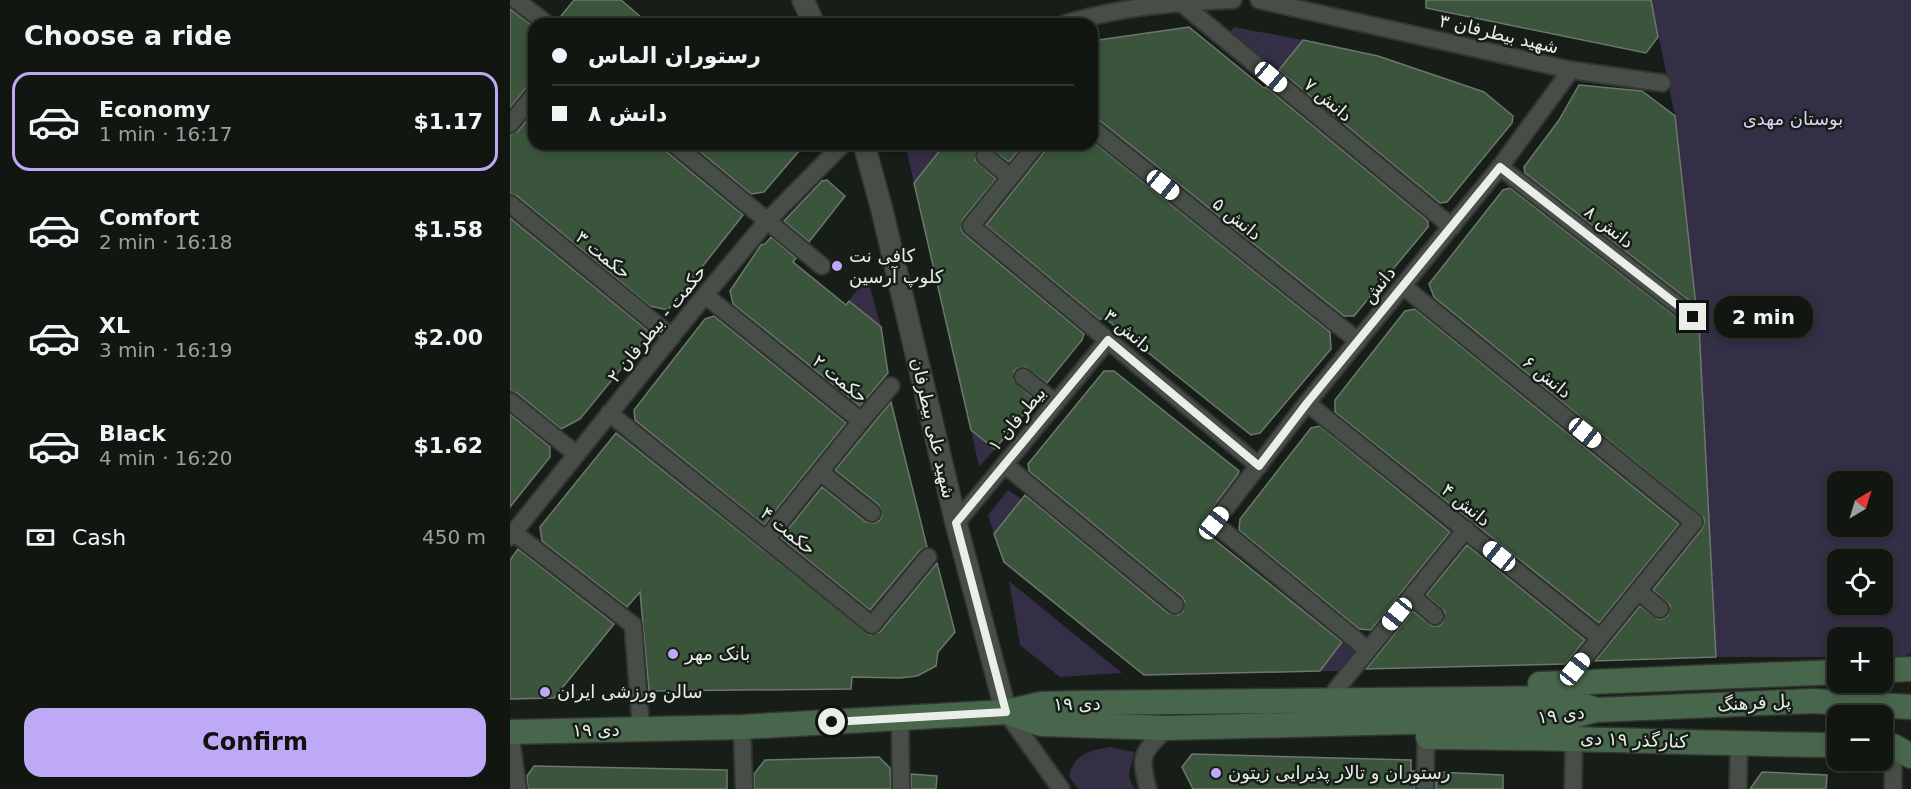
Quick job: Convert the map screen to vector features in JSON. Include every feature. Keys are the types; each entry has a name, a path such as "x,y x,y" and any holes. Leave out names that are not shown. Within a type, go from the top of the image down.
{"main road":[{"path":"1893,670 1911,669"},
{"path":"1396,699 1423,686 1563,684 1827,672"},
{"name":"۱۹ دی","path":"1006,712 1041,724 1167,728 1326,713 1396,699 1564,698 1596,710"},
{"name":"پل فرهنگ","path":"1596,710 1812,701 1911,707"},
{"name":"۱۹ دی","path":"510,732 742,727 1006,712 1041,704 1566,718 1596,710"},
{"name":"کنارگذر ۱۹ دی","path":"1326,713 1376,737 1574,738 1827,745"}],"street":[{"path":"516,0 539,18"},
{"path":"803,0 811,18"},
{"path":"1084,18 1180,2 1233,0"},
{"name":"شهید بیطرفان ۳","path":"1259,0 1571,70 1662,83"},
{"name":"دانش ۷","path":"1180,2 1452,227"},
{"name":"دانش","path":"1368,650 1214,523 1307,403 1500,167 1571,70"},
{"path":"510,124 528,102"},
{"name":"دانش ۵","path":"1098,133 1358,341"},
{"path":"681,150 822,266"},
{"name":"حکمت - بیطرفان ۲","path":"512,535 767,221 837,150"},
{"name":"شهید علی بیطرفان","path":"866,150 956,523 1006,712"},
{"path":"985,156 1010,177 1032,150"},
{"name":"دانش ۸","path":"1500,167 1693,317"},
{"name":"دانش ۳","path":"1010,177 971,226 1259,466"},
{"name":"حکمت ۳","path":"510,204 672,337"},
{"name":"۶ دانش","path":"1403,286 1694,522 1638,591"},
{"name":"حکمت ۲","path":"705,295 861,421 766,538"},
{"name":"بیطرفان ۱","path":"956,523 1108,340"},
{"path":"1023,377 1056,403"},
{"path":"861,421 891,386"},
{"path":"510,401 576,454"},
{"name":"دانش ۴","path":"1307,403 1600,638"},
{"name":"حکمت ۴","path":"609,413 872,625 928,557"},
{"path":"1005,465 1175,605"},
{"path":"820,472 872,513"},
{"path":"1326,713 1368,650 1466,529"},
{"path":"512,535 633,626 640,729"},
{"path":"1563,684 1638,591 1660,609"},
{"path":"1412,596 1435,616"},
{"path":"1006,712 1061,789"},
{"path":"900,718 901,789"},
{"path":"742,727 744,789"},
{"path":"1148,789 1142,764 1145,750 1167,728"},
{"path":"510,732 518,789"},
{"path":"1425,789 1426,737"},
{"path":"1573,789 1574,738"},
{"path":"1738,789 1739,744"},
{"path":"1893,789 1895,749"}],"green space":[{"name":"بوستان مهدی","path":"1651,0 1911,0 1911,653 1904,656 1893,656 1893,627 1827,627 1827,657 1716,657 1699,332 1675,116"},
{"path":"1234,27 1303,40 1277,73 1229,34"},
{"path":"906,150 940,150 914,183"},
{"path":"867,276 881,327 849,301"},
{"path":"971,430 995,449 979,467"},
{"path":"1008,490 1022,499 994,534 988,515"},
{"path":"1009,581 1122,673 1060,677 1020,645"},
{"path":"1343,641 1358,654 1344,671 1320,671"},
{"path":"1110,747 1134,752 1129,774 1135,789 1078,789 1069,776 1075,763 1084,754"}],"building":[{"path":"574,0 621,0 642,18 559,18"},
{"path":"1426,0 1651,0 1658,37 1646,53 1426,8"},
{"path":"510,9 528,22 528,87 510,108"},
{"path":"1189,27 1264,88 1266,87 1428,221 1428,227 1354,316 1344,316 1098,120 1098,40"},
{"path":"1303,40 1378,56 1484,92 1513,116 1512,123 1447,202 1440,203 1279,70"},
{"path":"1579,85 1642,91 1675,116 1696,306 1525,173 1524,167 1559,120"},
{"path":"528,118 528,150 666,150 743,215 668,310 650,306 517,196 510,194 510,134 518,131"},
{"path":"1098,146 1330,332 1331,349 1260,433 1251,435 1106,319 1099,319 986,225 1045,151 1098,150"},
{"path":"698,150 800,150 764,192 751,194"},
{"path":"940,150 977,150 975,160 996,179 963,219 961,229 964,234 1084,334 1082,340 1047,383 1025,367 1014,371 1014,381 1034,399 995,449 971,430 914,183"},
{"path":"992,150 1019,150 1009,162"},
{"path":"827,180 845,196 809,242 784,221 822,181"},
{"path":"1510,188 1687,325 1699,326 1716,657 1595,661 1640,606 1658,619 1663,619 1668,615 1670,605 1653,590 1702,529 1704,518 1434,297 1429,284 1503,190"},
{"path":"510,218 647,330 648,336 580,419 561,429 517,393 510,391"},
{"path":"771,237 796,258 793,262 846,305 849,301 881,327 888,373 860,406 733,304 730,291 761,245"},
{"path":"1415,309 1679,524 1599,623 1335,412 1335,400 1405,311"},
{"path":"714,316 846,423 764,525 635,420 634,410 705,319"},
{"path":"1104,371 1114,371 1239,471 1200,528 1342,642 1320,671 1144,675 1004,562 994,534 1025,495 1168,613 1178,615 1183,611 1185,602 1182,597 1029,471 1028,464"},
{"path":"891,402 927,547 920,550 870,610 781,538 822,487 866,522 875,523 880,520 882,514 879,505 835,470"},
{"path":"510,414 550,447 550,457 510,507"},
{"path":"1320,426 1450,532 1371,630 1359,629 1239,530 1240,519 1311,428"},
{"path":"616,433 870,635 880,632 937,563 955,632 938,652 936,666 917,676 852,677 851,689 649,691 640,592 627,607 542,541 540,527"},
{"path":"1467,545 1585,640 1565,664 1366,669 1413,611 1432,626 1439,626 1443,622 1445,612 1426,595"},
{"path":"518,549 614,624 554,698 510,699 510,560"},
{"path":"1192,754 1411,760 1411,771 1415,771 1415,789 1193,789 1182,767"},
{"path":"879,757 890,768 891,789 754,789 754,774 765,760"},
{"path":"534,766 727,770 727,789 528,789 527,776"},
{"path":"1436,772 1503,775 1503,789 1436,789"},
{"path":"1762,772 1827,775 1826,789 1750,789"},
{"path":"911,774 937,776 936,789 911,789"}],"place":[{"name":"کافی نت کلوپ آرسین","path":"837,266"},
{"name":"بانک مهر","path":"673,654"},
{"name":"سالن ورزشی ایران","path":"545,692"},
{"name":"رستوران و تالار پذیرایی زیتون","path":"1216,773"}],"route":[{"path":"832,722 1006,712 956,523 1108,340 1259,466 1307,403 1500,167 1693,317"}]}
